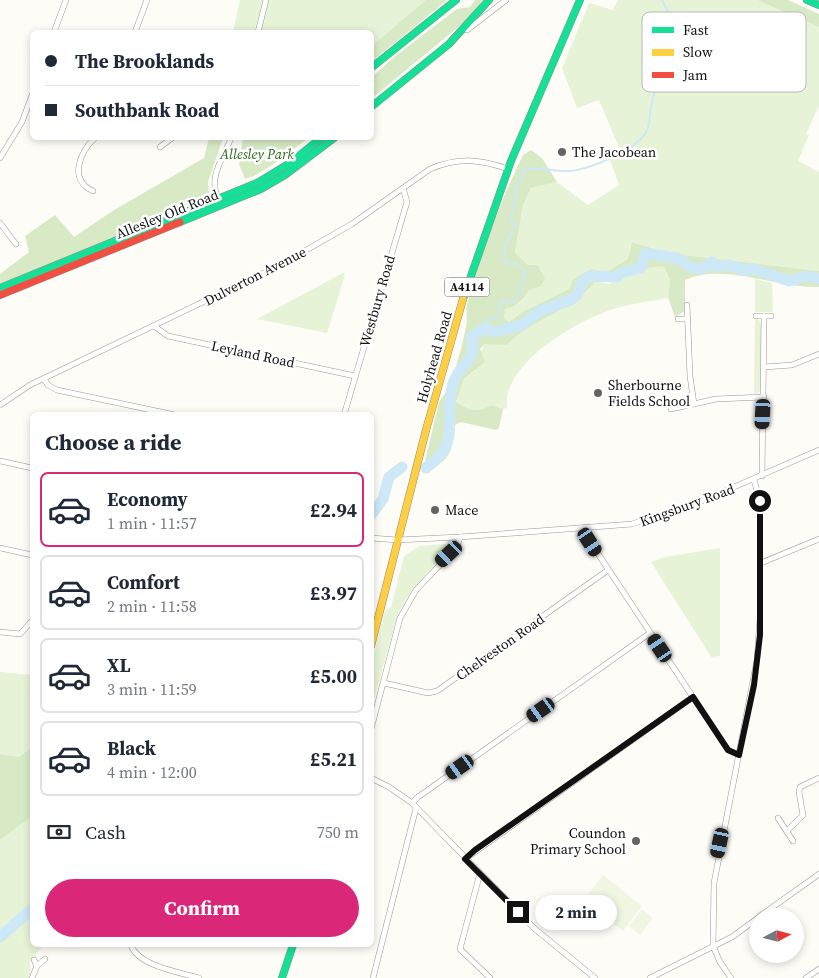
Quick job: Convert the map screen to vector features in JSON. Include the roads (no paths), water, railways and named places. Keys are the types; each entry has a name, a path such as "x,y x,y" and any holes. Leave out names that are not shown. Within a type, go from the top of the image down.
{"main road":[{"path":"374,66 456,0"},
{"path":"374,105 457,36 489,0"},
{"name":"Holyhead Road","path":"374,634 417,459 478,252 508,169 580,0"},
{"path":"807,0 819,5"},
{"name":"Allesley Old Road","path":"0,296 276,172 318,140"},
{"name":"Allesley Old Road","path":"0,288 261,189 285,175 331,140"},
{"path":"282,978 292,947"}],"street":[{"path":"55,30 66,0"},
{"path":"136,30 147,0"},
{"path":"258,30 266,0"},
{"path":"457,36 506,0"},
{"path":"0,158 22,122 30,100"},
{"path":"92,191 80,178 79,167 84,150 94,140"},
{"path":"160,147 169,140"},
{"path":"218,199 213,187 213,178 230,140"},
{"name":"Dulverton Avenue","path":"0,405 20,391 311,248 352,224 430,169 458,160 482,161 508,169"},
{"name":"Westbury Road","path":"345,412 407,202 404,188"},
{"path":"0,222 16,244"},
{"path":"688,305 690,376 694,404"},
{"path":"756,316 771,316"},
{"path":"762,476 764,316"},
{"path":"678,319 688,319"},
{"name":"Leyland Road","path":"154,326 168,336 355,376"},
{"path":"764,367 792,365 819,354"},
{"path":"44,379 57,390 161,412"},
{"path":"671,409 716,399 764,397"},
{"name":"Kingsbury Road","path":"374,538 397,540 460,537 625,525 644,521 695,504 754,480 819,450"},
{"path":"0,461 30,468"},
{"path":"731,978 720,962 713,946 715,869 757,660 760,501 754,480"},
{"path":"581,528 728,750 739,755"},
{"path":"374,718 395,633 407,603 425,579 457,547 460,537"},
{"path":"760,563 819,539"},
{"path":"0,548 30,555"},
{"name":"Chelveston Road","path":"384,683 428,693 437,691 608,570"},
{"path":"0,632 20,634 30,623"},
{"path":"373,978 414,806 418,797 650,633"},
{"path":"465,859 693,697"},
{"path":"787,831 803,815 799,792 800,787 819,778"},
{"path":"374,780 389,787 414,806 535,929 595,978"},
{"path":"778,818 793,841"},
{"path":"480,873 460,949 490,978"},
{"path":"772,908 819,874"},
{"path":"518,912 527,902"},
{"path":"650,978 732,937 749,924"},
{"path":"132,947 137,956 144,961 199,978"},
{"path":"32,978 37,966 46,959"},
{"path":"34,960 37,966"},
{"path":"806,978 819,969"}],"waterway":[{"path":"662,0 668,12"},
{"path":"485,328 486,321 497,317 501,302 516,301 526,274 518,264 505,262 504,248 515,226 511,220 516,189 524,170 579,170 622,153 647,131 655,92"},
{"path":"426,468 438,458 445,448 450,429 449,408 453,384 456,376 471,354 472,336 485,328 494,332 522,325 540,311 571,300 577,295 583,281 590,276 617,277 621,273 641,268 645,253 677,258 692,268 702,269 712,262 715,266 729,265 744,270 754,269 789,281 806,276 819,279"},
{"path":"374,511 383,499 389,477 402,467"},
{"path":"0,937 30,911"}],"place":[{"name":"The Jacobean","path":"562,152"},
{"name":"Sherbourne Fields School","path":"598,393"},
{"name":"Mace","path":"435,510"},
{"name":"Coundon Primary School","path":"636,841"}],"park label":[{"name":"Allesley Park","path":"257,154"}]}
